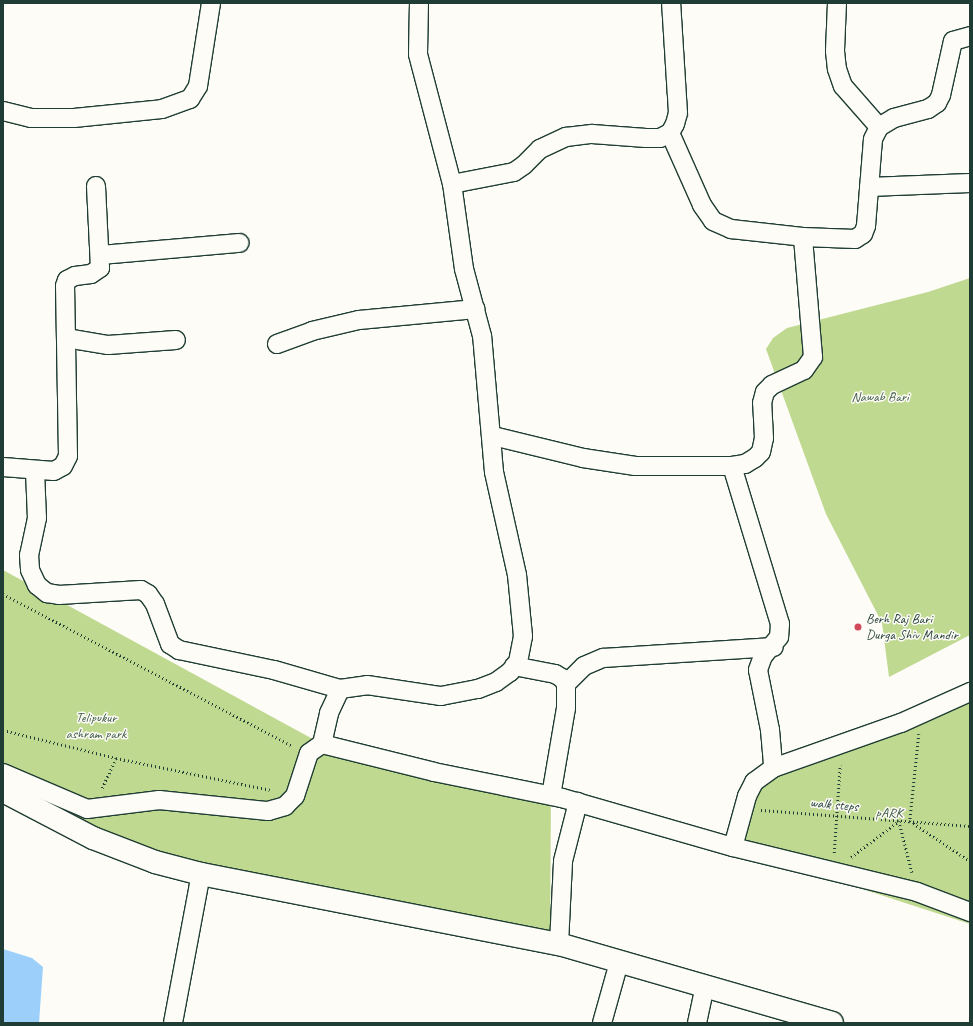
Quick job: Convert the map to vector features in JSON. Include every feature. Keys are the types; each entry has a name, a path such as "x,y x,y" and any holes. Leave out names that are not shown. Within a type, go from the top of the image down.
{"highway":[{"path":"3,791 93,838 155,862 202,874 559,944 705,986 800,1018 832,1023"}],"street":[{"path":"3,111 31,118 74,118 162,109 190,99 198,86 211,3"},
{"path":"35,471 38,502 29,555 30,570 37,585 47,593 141,590 148,594 154,604 170,644 179,650 274,670 340,689 367,685 427,695 458,694 496,682 518,662 523,636 522,616 517,575 494,472 493,436 485,357 475,309 464,269 452,184 422,76 418,54 419,3"},
{"path":"452,184 514,172 524,165 540,148 566,137 592,134 660,138 670,133 675,124 678,113 671,3"},
{"path":"837,3 835,51 839,75 843,86 853,100 879,127"},
{"path":"670,133 702,206 713,221 732,229 803,237 846,240 855,239 863,234 866,226 873,140 879,127 894,118 928,109 937,103 942,95 953,41 970,36"},
{"path":"869,187 970,183"},
{"path":"3,466 35,471 54,471 63,466 68,456 66,338 67,280 75,276 97,271 100,268 101,255 96,186"},
{"path":"493,436 583,458 635,466 732,466 745,464 761,452 764,438 762,403 765,392 772,385 804,370 813,357 803,237"},
{"path":"101,255 239,243"},
{"path":"277,344 312,331 359,320 475,309"},
{"path":"66,338 108,345 176,340"},
{"path":"732,466 780,624 779,638 774,647 763,656 758,670 770,730 773,768"},
{"path":"566,684 584,666 603,658 774,647"},
{"path":"514,666 555,674 562,678 566,684 565,719 551,796"},
{"path":"3,773 87,810 92,808 159,800 268,811 277,809 285,806 295,796 309,754 322,744 329,713 340,689"},
{"path":"733,847 743,808 754,782 773,768 921,714 970,692"},
{"path":"322,744 434,772 578,802 733,847 833,870 917,892 970,912"},
{"path":"559,944 563,861 578,802"},
{"path":"173,1023 202,874"},
{"path":"602,1023 619,962"},
{"path":"697,1023 705,986"}],"path":[{"path":"3,594 296,747 293,753"},
{"path":"921,714 910,821 970,861"},
{"path":"3,730 116,758 275,791"},
{"path":"833,870 841,744"},
{"path":"92,808 116,758"},
{"name":"walk steps","path":"743,808 970,826"},
{"path":"833,870 900,821 917,892"}],"green space":[{"name":"Nawab Bari","path":"970,278 970,635 889,677 882,623 826,514 766,349 773,338 787,328 928,292"},
{"name":"Telipukur ashram park","path":"3,570 322,744 551,796 550,937 152,857 3,784"},
{"name":"pARK","path":"970,691 970,924 733,847 754,782"}],"water":[{"path":"3,949 32,958 43,967 39,1023 3,1023"}],"place":[{"name":"Berh Raj Bari Durga Shiv Mandir","path":"858,627"}]}
